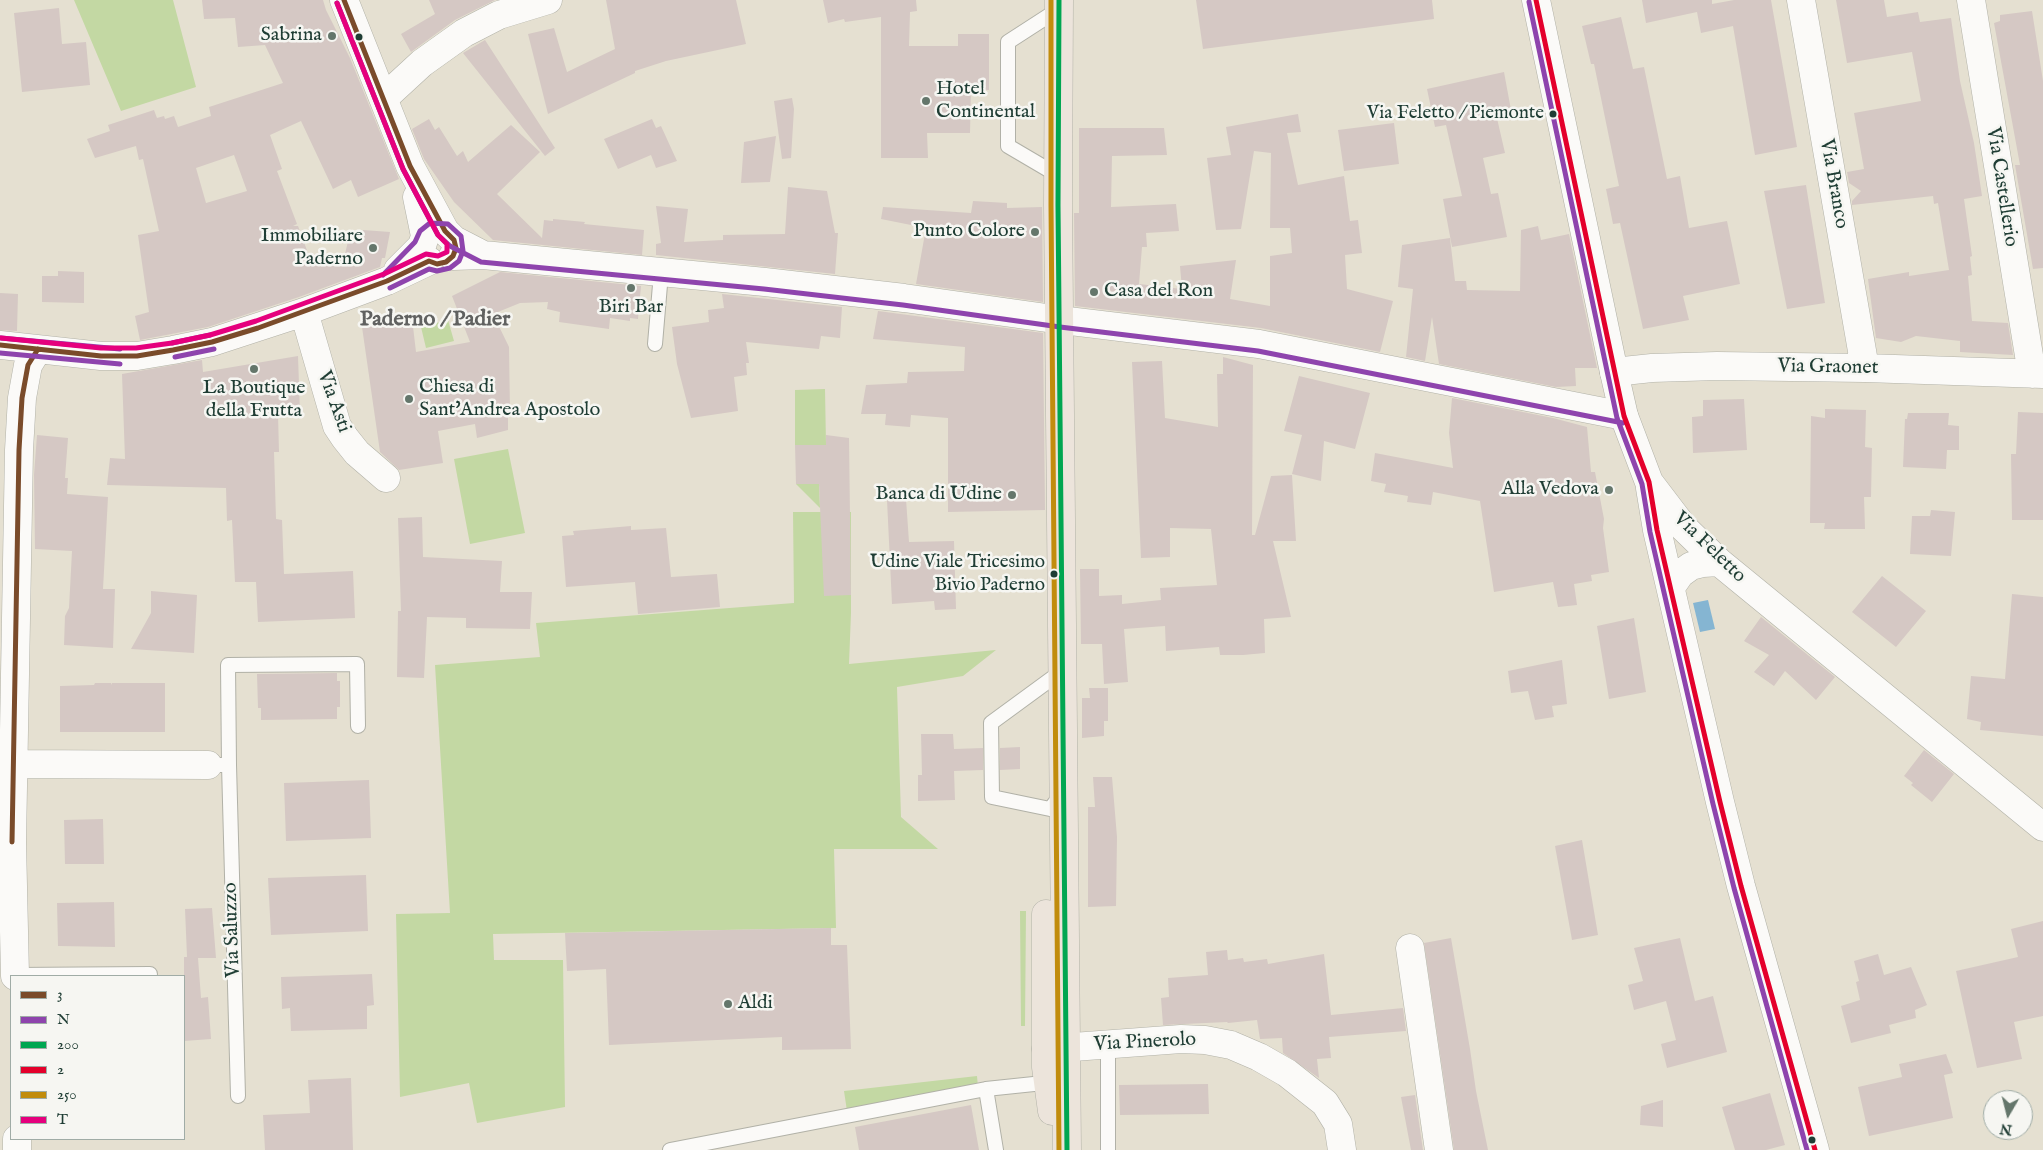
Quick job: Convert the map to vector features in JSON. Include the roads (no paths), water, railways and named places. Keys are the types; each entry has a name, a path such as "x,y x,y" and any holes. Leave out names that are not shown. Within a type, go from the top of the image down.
{"main road":[{"path":"1058,1150 1056,1048 1057,800 1062,671 1059,4"},
{"path":"1057,1081 1067,1150"}],"street":[{"path":"344,0 384,98 438,245"},
{"path":"384,98 422,63 464,34 499,15 548,0"},
{"name":"Via Feletto","path":"1536,0 1624,416 1649,482 1684,528 1719,562 2043,827"},
{"name":"Via Branco","path":"1801,0 1865,368"},
{"name":"Via Castellerio","path":"1971,0 2038,374"},
{"path":"0,345 101,356 136,356 212,342 304,312 387,281 438,245 483,255 661,274 765,282 1259,344 1624,416"},
{"name":"Via Asti","path":"304,312 337,426 344,438 357,453 386,478"},
{"path":"15,975 6,849 14,764 7,702 9,550 22,398 28,365 38,350"},
{"name":"Via Graonet","path":"1614,372 1652,368 1717,366 1865,368 2038,374"},
{"path":"1649,482 1657,530 1710,762 1809,1149"},
{"path":"1671,587 1680,574 1691,566 1719,562"},
{"path":"14,764 218,765"},
{"path":"1410,948 1439,1150"},
{"name":"Via Pinerolo","path":"1056,1048 1181,1039 1205,1040 1231,1045 1259,1057 1287,1073 1325,1103 1338,1124 1342,1150"}],"lane":[{"path":"1059,4 1008,42 1008,146 1059,176"},
{"path":"656,344 661,274"},
{"name":"Via Saluzzo","path":"238,1096 218,765 228,665 357,664 358,726"},
{"path":"1057,800 992,797 991,723 1062,671"},
{"path":"15,975 150,974"},
{"path":"1108,1045 1108,1150"},
{"path":"670,1150 986,1089 1057,1081"},
{"path":"986,1089 996,1150"}],"water":[{"path":"1708,600 1715,629 1700,632 1693,603"}],"place":[{"name":"Sabrina","path":"332,36"},
{"name":"Hotel Continental","path":"926,101"},
{"name":"Via Feletto / Piemonte","path":"1553,114"},
{"name":"Punto Colore","path":"1035,232"},
{"name":"Immobiliare Paderno","path":"373,248"},
{"name":"Biri Bar","path":"631,288"},
{"name":"Casa del Ron","path":"1094,292"},
{"name":"La Boutique della Frutta","path":"254,369"},
{"name":"Chiesa di Sant'Andrea Apostolo","path":"409,399"},
{"name":"Alla Vedova","path":"1609,490"},
{"name":"Banca di Udine","path":"1012,495"},
{"name":"Udine Viale Tricesimo Bivio Paderno","path":"1054,574"},
{"name":"Aldi","path":"728,1004"}],"district":[{"name":"Paderno / Padier","path":"435,320"}]}
